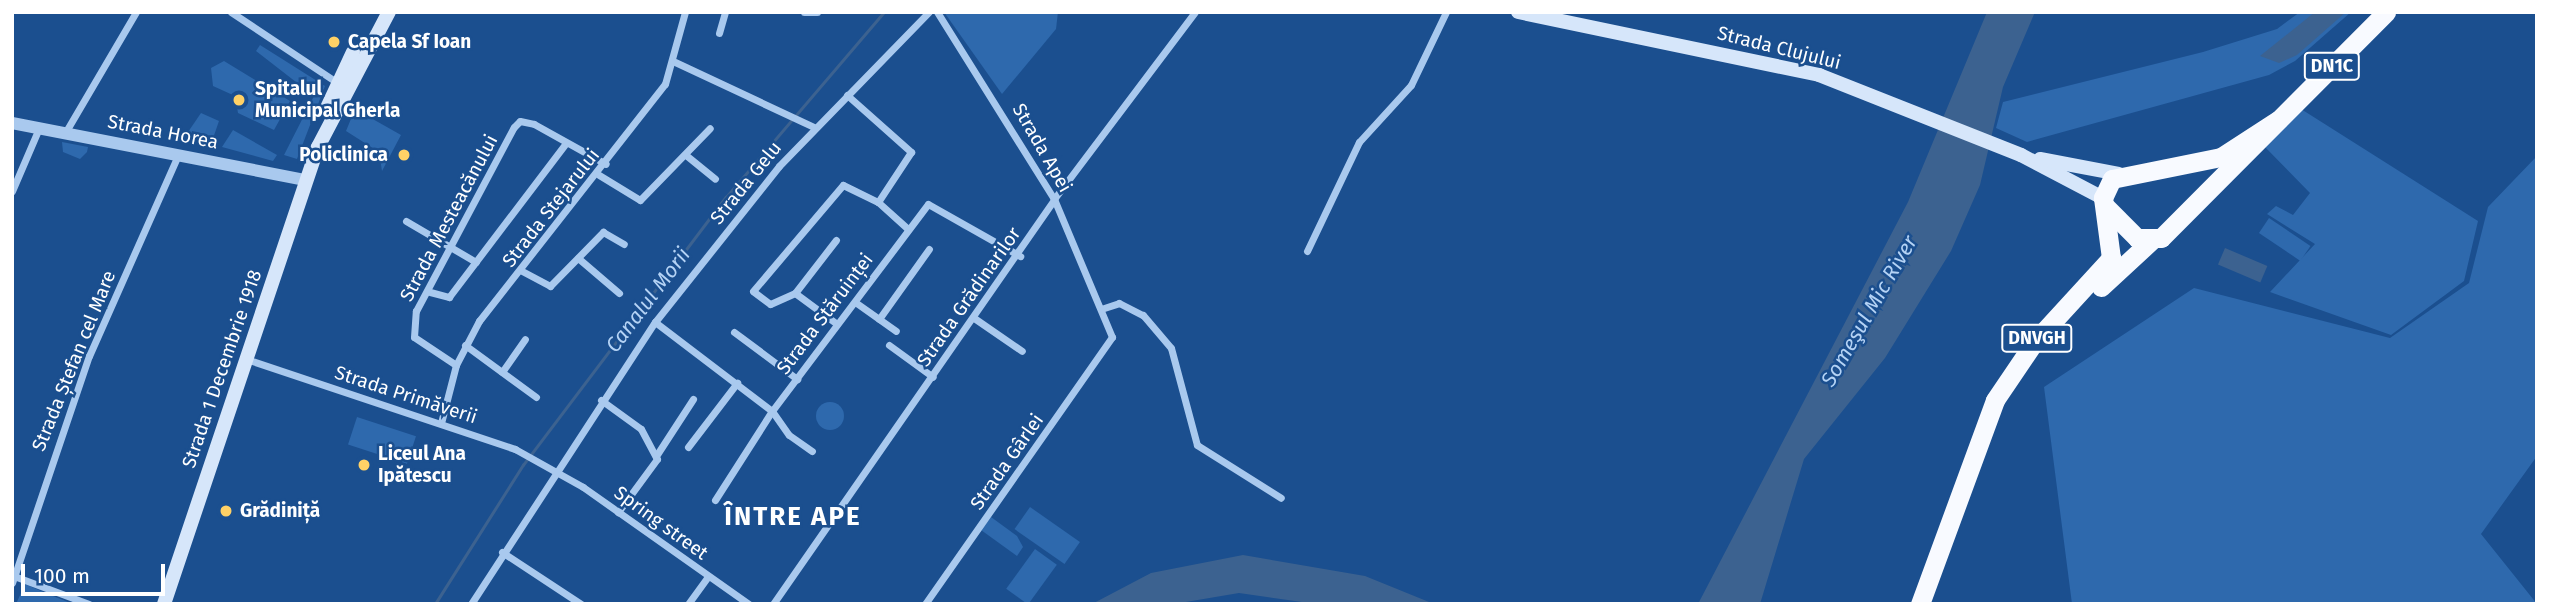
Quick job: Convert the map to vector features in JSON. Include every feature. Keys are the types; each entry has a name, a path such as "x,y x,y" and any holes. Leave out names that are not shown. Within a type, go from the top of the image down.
{"highway":[{"name":"DN1C","path":"2211,192 2278,120 2386,12"},
{"name":"DN1C","path":"2202,163 2278,120"},
{"path":"2202,163 2214,173 2211,192 2153,239 2131,234 2105,202 2119,174 2202,163"},
{"name":"DNVGH","path":"1967,482 1974,450 2015,368 2111,258 2105,202"},
{"name":"DNVGH","path":"1920,604 1967,482 2036,355 2153,239"}],"main road":[{"name":"Strada 1 Decembrie 1918","path":"164,604 306,180 341,85 378,12"},
{"name":"Strada 1 Decembrie 1918","path":"341,85 389,12"},
{"name":"Strada Clujului","path":"1518,12 1796,69 2021,155 2105,202"},
{"name":"Strada Clujului","path":"2021,155 2119,174"}],"street":[{"path":"65,133 136,12"},
{"name":"Strada Stejarului","path":"441,423 456,365 465,345 599,175 675,62 685,12"},
{"path":"719,33 725,12"},
{"path":"804,12 817,12"},
{"name":"Strada Gelu","path":"471,604 554,469 655,322 814,127 929,12"},
{"name":"Strada Apei","path":"937,12 1054,199 1112,337"},
{"name":"Strada Grădinarilor","path":"773,604 1020,256 1054,199 1195,12"},
{"path":"1307,251 1359,142 1411,85 1446,12"},
{"path":"235,13 341,85"},
{"path":"675,62 814,127"},
{"path":"847,95 911,152 878,202"},
{"name":"Strada Mesteacănului","path":"456,365 414,337 416,311 430,292 449,244 520,121 607,164"},
{"name":"Strada Horea","path":"12,123 306,180"},
{"path":"12,191 39,128"},
{"path":"599,175 640,200 687,156 710,128"},
{"path":"430,292 449,297 566,143"},
{"name":"Strada Ștefan cel Mare","path":"13,580 89,356 178,155"},
{"path":"687,156 715,179"},
{"path":"836,240 795,293 770,304 753,291 843,185 878,202 907,228"},
{"name":"Strada Stăruinței","path":"715,500 772,411 907,228 928,204 1020,256"},
{"path":"406,221 476,262"},
{"path":"522,271 550,286 603,232 624,244"},
{"path":"879,319 929,248"},
{"path":"578,258 619,293"},
{"path":"795,293 837,324"},
{"path":"855,302 896,331"},
{"path":"1101,309 1119,303 1143,315 1171,348 1197,445 1280,498"},
{"path":"974,318 1022,351"},
{"path":"655,322 772,411 789,435 812,452"},
{"path":"734,332 797,379"},
{"name":"Strada Gârlei","path":"925,604 1112,337"},
{"path":"502,372 524,339"},
{"path":"465,345 536,397"},
{"path":"889,345 933,377"},
{"name":"Strada Primăverii","path":"246,359 515,449 554,469"},
{"path":"688,447 737,383"},
{"path":"618,512 694,399"},
{"path":"601,400 641,429 656,456"},
{"name":"Spring street","path":"554,469 750,604"},
{"path":"502,552 581,604"},
{"path":"688,604 708,576"},
{"path":"13,580 89,604"}],"shaded area":[{"path":"944,12 1058,12 1056,29 1002,94"},
{"path":"2300,12 2351,12 2295,61 2269,75 2027,142 1996,128 2003,102 2203,52 2277,29"},
{"path":"260,45 325,86 297,159 284,155 314,96 256,51"},
{"path":"224,61 290,101 274,130 238,113 235,96 213,86 211,68"},
{"path":"355,109 401,135 382,171 379,152 346,131"},
{"path":"2301,109 2478,221 2464,281 2391,335 2270,292 2315,244 2267,214 2276,206 2293,215 2310,193 2265,147"},
{"path":"201,113 219,121 210,147 186,135"},
{"path":"233,130 277,155 273,161 222,147"},
{"path":"62,142 88,147 87,152 80,159 63,152"},
{"path":"2537,156 2537,456 2481,534 2537,604 2072,604 2044,387 2194,288 2390,338 2469,283 2488,207"},
{"path":"2269,218 2310,246 2300,261 2259,233"},
{"path":"830,402 840,406 844,416 840,426 830,430 820,426 816,416 820,406"},
{"path":"357,417 416,436 407,464 348,445"},
{"path":"1030,507 1080,542 1064,564 1015,529"},
{"path":"991,517 1017,536 1023,547 1017,556 981,530"},
{"path":"1035,549 1057,565 1028,604 1006,589"},
{"path":"25,584 48,594 73,604 16,604"}],"water":[{"name":"Someşul Mic River","path":"1987,12 2035,12 2003,87 1980,185 1951,251 1885,358 1804,459 1760,604 1698,604 1908,202"},
{"path":"2315,12 2346,12 2297,55 2279,63 2260,56"},
{"path":"2225,248 2267,266 2260,283 2218,265"},
{"path":"1243,555 1365,576 1434,604 1316,604 1239,593 1174,604 1092,604 1151,573"}],"waterway":[{"name":"Canalul Morii","path":"435,604 523,465 726,197 884,12"}],"place":[{"name":"Capela Sf Ioan","path":"334,42"},
{"name":"Spitalul Municipal Gherla","path":"239,100"},
{"name":"Policlinica","path":"404,155"},
{"name":"Liceul Ana Ipătescu","path":"364,465"},
{"name":"Grădiniță","path":"226,511"}],"district":[{"name":"ÎNTRE APE","path":"793,517"}]}
